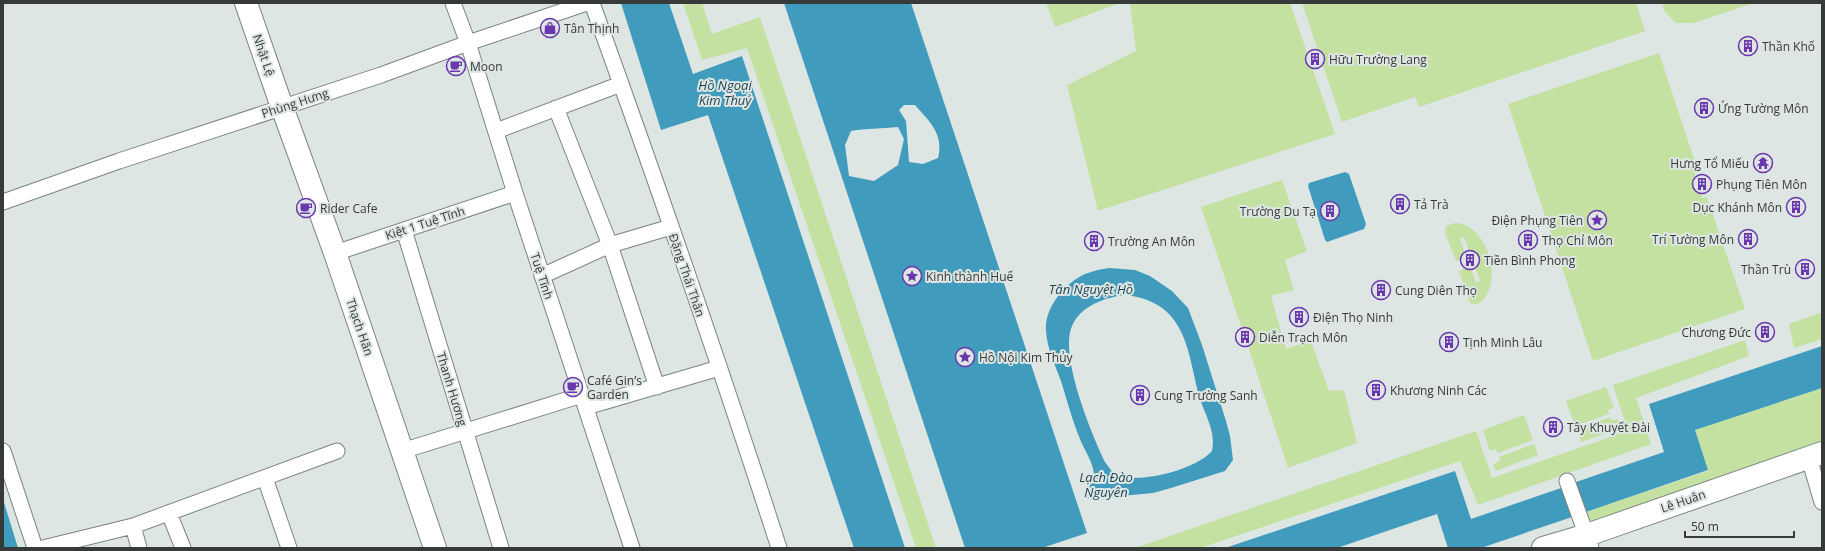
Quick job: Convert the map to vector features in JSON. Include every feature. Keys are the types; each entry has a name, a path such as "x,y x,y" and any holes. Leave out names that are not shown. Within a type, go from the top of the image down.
{"street":[{"name":"Nhật Lệ","path":"246,3 282,107"},
{"name":"Tuệ Tĩnh","path":"453,3 468,43 515,193 632,548"},
{"name":"Phùng Hưng","path":"3,202 119,161 381,75 468,43 587,3"},
{"name":"Đặng Thái Thân","path":"592,3 671,227 779,548"},
{"path":"496,131 621,84"},
{"name":"Thạch Hãn","path":"282,107 335,253 435,548"},
{"path":"556,108 610,245 657,387"},
{"name":"Kiệt 1 Tuệ Tĩnh","path":"335,253 515,193"},
{"path":"542,276 610,245 671,227"},
{"name":"Thanh Hương","path":"404,230 501,548"},
{"path":"402,451 465,431 584,401 657,387 719,368"},
{"path":"3,451 35,548"},
{"path":"43,548 133,526 337,452"},
{"path":"1815,456 1822,502"},
{"name":"Lê Huân","path":"1543,548 1589,541 1815,456"},
{"path":"265,478 289,548"},
{"path":"1567,481 1589,541"},
{"path":"170,513 183,548"},
{"path":"133,526 140,548"}],"green space":[{"path":"683,3 702,3 712,34 760,17 936,548 916,548 747,48 702,60"},
{"path":"1046,3 1120,3 1055,27"},
{"path":"1130,3 1290,3 1335,134 1098,211 1067,85 1136,51"},
{"path":"1302,3 1636,3 1645,31 1419,107 1415,97 1342,122"},
{"path":"1662,3 1754,3 1694,23 1676,23 1664,11"},
{"path":"1659,53 1698,171 1694,172 1702,198 1707,197 1745,309 1593,361 1508,104"},
{"path":"1282,180 1307,251 1285,260 1294,290 1271,296 1286,349 1311,341 1329,391 1344,390 1357,443 1288,468 1247,343 1249,342 1246,331 1243,332 1201,207"},
{"path":"1455,223 1466,225 1476,232 1484,243 1492,269 1491,283 1487,295 1478,304 1472,304 1469,301 1459,271 1468,267 1465,258 1456,261 1445,233 1446,226","holes":["1464,237 1480,281 1476,283 1460,239"]},
{"path":"1822,312 1822,339 1794,348 1789,324"},
{"path":"1745,340 1749,356 1636,398 1651,444 1478,505 1460,461 1200,548 1135,548 1476,431 1492,478 1628,431 1613,385"},
{"path":"1606,387 1614,408 1608,410 1609,414 1575,426 1566,401"},
{"path":"1822,388 1822,448 1592,530 1586,512 1708,471 1695,430"},
{"path":"1524,415 1533,440 1498,453 1496,449 1490,451 1483,430"},
{"path":"1610,417 1612,421 1618,419 1621,428 1581,442 1577,430"},
{"path":"1534,444 1538,455 1496,471 1493,464 1500,461 1499,457"}],"water":[{"name":"Hồ Ngoại Kim Thuỷ","path":"621,3 669,3 693,74 742,56 905,548 854,548 708,115 661,130"},
{"name":"Hồ Nội Kim Thủy","path":"784,3 911,3 1087,533 1042,548 965,548","holes":["904,105 915,105 934,129 939,142 938,158 923,164 909,162 906,121 899,110","898,127 904,139 898,165 874,181 849,176 845,145 851,131"]},
{"path":"1345,172 1349,174 1366,224 1364,229 1327,242 1325,240 1308,186 1309,183"},
{"path":"1109,268 1135,270 1150,276 1172,291 1188,308 1202,345 1230,436 1233,460 1225,471 1153,493 1091,499 1087,498 1085,494 1093,481 1094,471 1091,461 1074,425 1054,363 1047,337 1046,322 1052,305 1070,283 1085,274","holes":["1125,295 1146,300 1161,308 1173,319 1181,332 1192,364 1200,399 1212,431 1213,444 1212,451 1204,458 1182,469 1156,476 1131,478 1118,475 1112,471 1105,462 1099,449 1078,394 1073,374 1069,339 1072,326 1076,319 1081,313 1094,304 1102,300"]},
{"path":"1822,346 1822,388 1695,430 1708,470 1586,512 1576,482 1664,452 1649,404"},
{"path":"1455,471 1471,519 1561,488 1572,517 1481,548 1448,548 1437,514 1337,548 1225,548"},
{"path":"3,499 18,548 3,548"}],"place":[{"name":"Tân Thịnh","path":"550,28"},
{"name":"Thần Khố","path":"1748,46"},
{"name":"Hữu Trường Lang","path":"1315,59"},
{"name":"Moon","path":"456,66"},
{"name":"Ứng Tường Môn","path":"1704,108"},
{"name":"Hưng Tổ Miếu","path":"1763,163"},
{"name":"Phụng Tiên Môn","path":"1702,184"},
{"name":"Tả Trà","path":"1400,204"},
{"name":"Dục Khánh Môn","path":"1796,207"},
{"name":"Rider Cafe","path":"306,208"},
{"name":"Trường Du Tạ","path":"1330,211"},
{"name":"Điện Phụng Tiên","path":"1597,220"},
{"name":"Trí Tường Môn","path":"1748,239"},
{"name":"Thọ Chỉ Môn","path":"1528,240"},
{"name":"Trường An Môn","path":"1094,241"},
{"name":"Tiền Bình Phong","path":"1470,260"},
{"name":"Thần Trù","path":"1805,269"},
{"name":"Kinh thành Huế","path":"912,276"},
{"name":"Cung Diên Thọ","path":"1381,290"},
{"name":"Điện Thọ Ninh","path":"1299,317"},
{"name":"Chương Đức","path":"1765,332"},
{"name":"Diễn Trạch Môn","path":"1245,337"},
{"name":"Tịnh Minh Lâu","path":"1449,342"},
{"name":"Hồ Nội Kim Thủy","path":"965,357"},
{"name":"Café Gin’s Garden","path":"573,387"},
{"name":"Khương Ninh Các","path":"1376,390"},
{"name":"Cung Trường Sanh","path":"1140,395"},
{"name":"Tây Khuyết Đài","path":"1553,427"}],"water label":[{"name":"Tân Nguyệt Hồ","path":"1091,289"},
{"name":"Lạch Đào Nguyên","path":"1106,484"}]}
